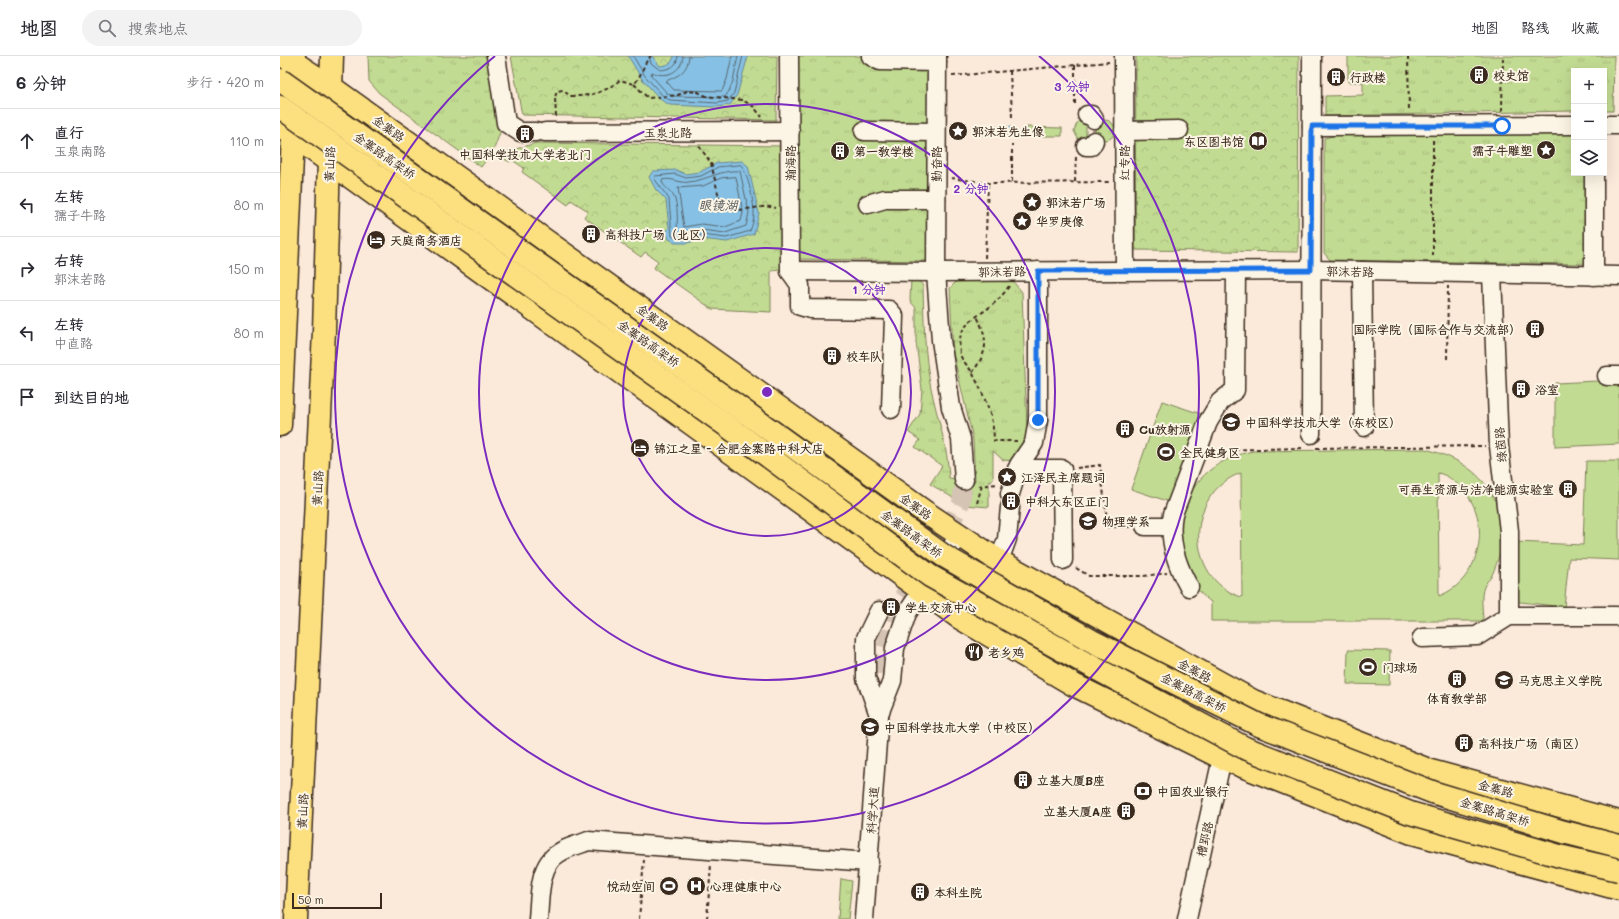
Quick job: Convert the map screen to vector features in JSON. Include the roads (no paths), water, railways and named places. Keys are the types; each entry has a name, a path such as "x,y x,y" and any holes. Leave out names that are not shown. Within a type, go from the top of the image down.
{"main road":[{"name":"黄山路","path":"296,919 324,331 332,56"},
{"name":"金寨路","path":"291,58 959,536 999,561 1254,701 1431,771 1619,822"},
{"path":"280,425 286,131 291,58"},
{"name":"金寨路高架桥","path":"280,80 944,556 1092,641 1259,725 1435,793 1564,832 1619,846"},
{"name":"金寨路高架桥","path":"280,107 726,425 930,576 1078,659 1245,748 1410,813 1563,857 1619,870"},
{"path":"286,131 960,618 1074,685 1222,758 1412,832 1619,889"}],"street":[{"name":"玉泉北路","path":"496,56 506,123 540,132 790,131"},
{"name":"瀚海路","path":"789,56 790,271"},
{"path":"871,56 880,61 937,65"},
{"path":"1311,434 1312,56"},
{"name":"红专路","path":"1124,58 1125,270"},
{"name":"勤奋路","path":"937,65 936,272 944,366 951,407 961,439 964,480"},
{"path":"1312,126 1571,125"},
{"path":"1607,125 1619,125"},
{"path":"1124,131 1180,130"},
{"path":"864,131 936,132"},
{"path":"1594,176 1594,276"},
{"path":"868,204 885,199 936,199"},
{"path":"1190,587 1179,569 1173,548 1171,526 1173,514 1208,422 1220,402 1235,390 1236,270"},
{"name":"郭沫若路","path":"790,271 984,272 1311,270 1619,276"},
{"path":"790,271 800,285 800,306 810,309 889,310 894,316 892,408"},
{"path":"960,618 999,561 1007,539 1010,500 1017,469 1034,443 1038,420 1038,271"},
{"path":"1362,271 1364,426"},
{"name":"绿茵路","path":"1492,274 1499,446 1509,531 1509,616"},
{"path":"1017,469 1062,469 1063,560"},
{"path":"1144,526 1171,526"},
{"path":"880,708 892,681 895,648 907,613 921,590 959,536"},
{"path":"879,611 866,638 866,678 880,708"},
{"path":"1422,638 1477,636 1509,616 1619,616"},
{"name":"科学大道","path":"864,919 880,708"},
{"name":"槽郢路","path":"1187,919 1222,758"},
{"path":"538,919 540,887 544,872 558,853 588,841 868,862"}],"water":[{"path":"628,56 652,56 660,66 669,64 674,56 748,56 737,95 730,105 717,107 670,105 661,100 642,79"},
{"path":"977,127 1011,127 1011,135 977,135"},
{"name":"眼镜湖","path":"742,161 748,166 759,213 754,234 727,242 702,239 687,243 676,243 669,239 666,233 669,227 666,200 656,190 649,177 653,171 676,170 685,174 700,172 717,163"}],"tunnel":[{"path":"880,701 882,660 895,608 952,522 961,503 964,480"}],"place":[{"name":"校史馆","path":"1479,75"},
{"name":"行政楼","path":"1336,77"},
{"name":"郭沫若先生像","path":"958,131"},
{"name":"中国科学技术大学老北门","path":"525,134"},
{"name":"东区图书馆","path":"1258,141"},
{"name":"孺子牛雕塑","path":"1546,150"},
{"name":"第一教学楼","path":"840,151"},
{"name":"郭沫若广场","path":"1032,202"},
{"name":"华罗庚像","path":"1022,221"},
{"name":"高科技广场（北区）","path":"591,234"},
{"name":"天庭商务酒店","path":"376,240"},
{"name":"国际学院（国际合作与交流部）","path":"1535,329"},
{"name":"校车队","path":"832,356"},
{"name":"浴室","path":"1521,389"},
{"name":"中国科学技术大学（东校区）","path":"1231,422"},
{"name":"Cu放射源","path":"1125,429"},
{"name":"锦江之星 - 合肥金寨路中科大店","path":"640,448"},
{"name":"全民健身区","path":"1166,452"},
{"name":"江泽民主席题词","path":"1007,477"},
{"name":"可再生资源与洁净能源实验室","path":"1568,489"},
{"name":"中科大东区正门","path":"1011,501"},
{"name":"物理学系","path":"1088,521"},
{"name":"学生交流中心","path":"891,607"},
{"name":"老乡鸡","path":"974,652"},
{"name":"门球场","path":"1368,667"},
{"name":"体育教学部","path":"1457,679"},
{"name":"马克思主义学院","path":"1504,680"},
{"name":"中国科学技术大学（中校区）","path":"870,727"},
{"name":"高科技广场（南区）","path":"1464,743"},
{"name":"立基大厦B座","path":"1023,780"},
{"name":"中国农业银行","path":"1143,791"},
{"name":"立基大厦A座","path":"1126,811"},
{"name":"悦动空间","path":"669,886"},
{"name":"心理健康中心","path":"696,886"},
{"name":"本科生院","path":"920,892"}]}
